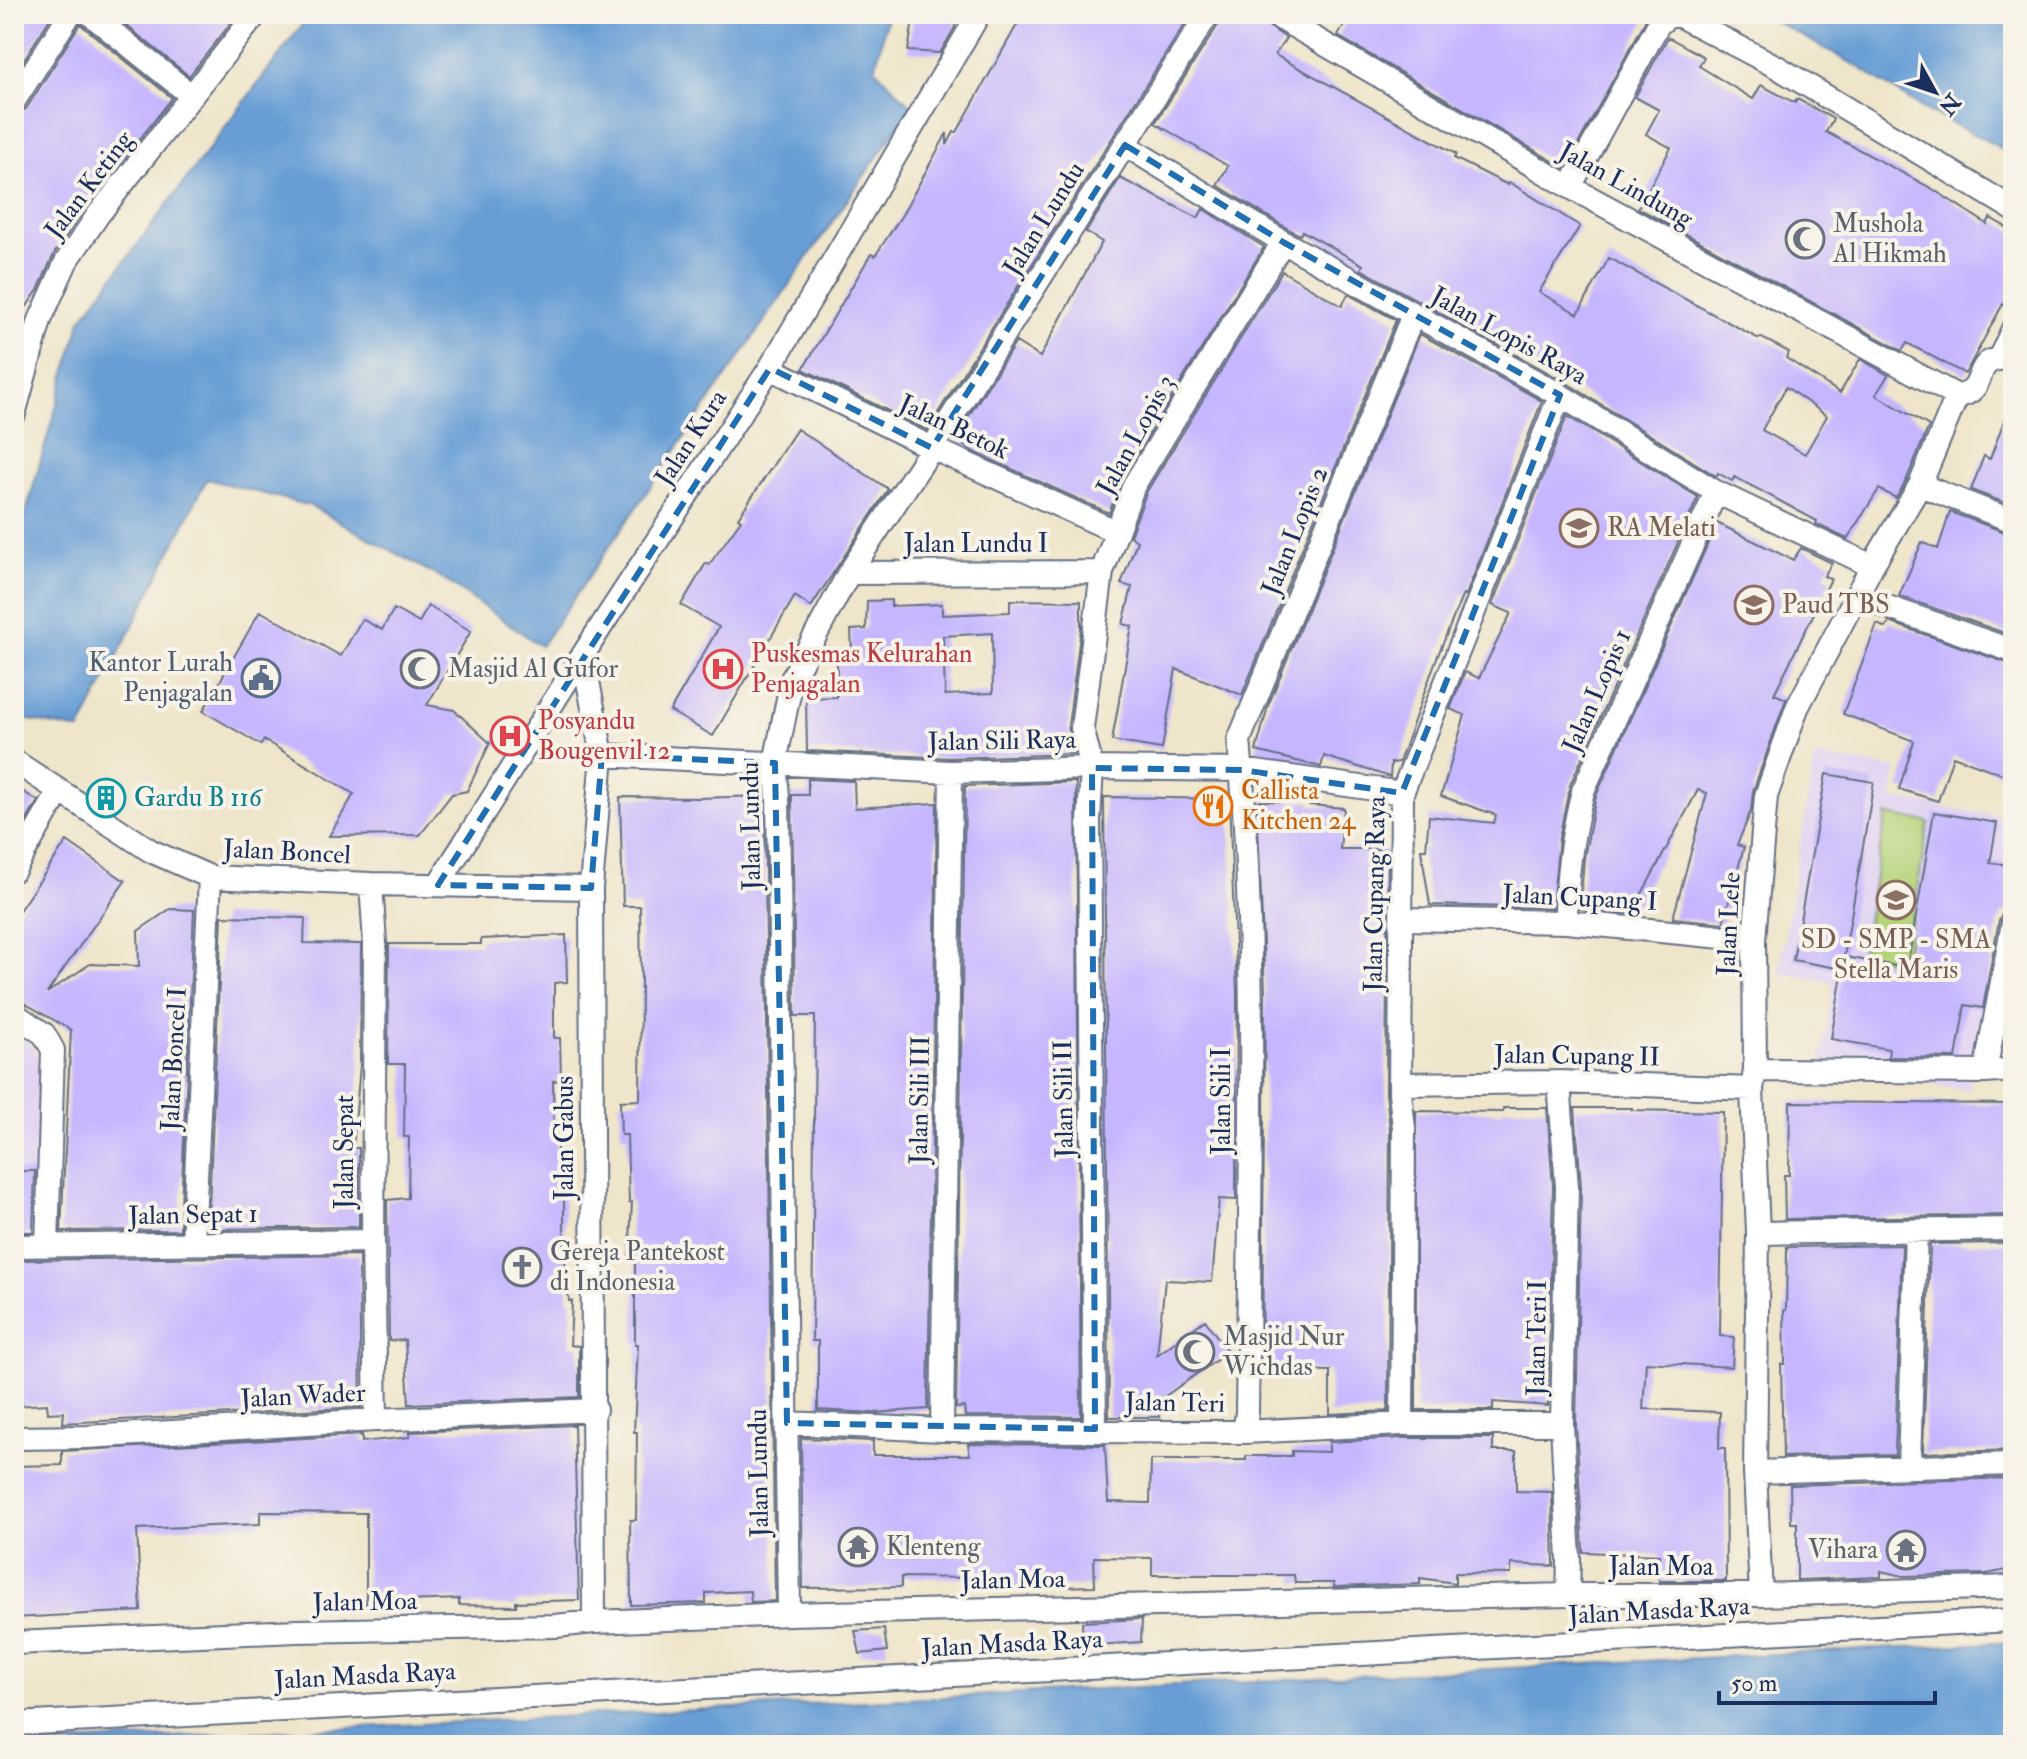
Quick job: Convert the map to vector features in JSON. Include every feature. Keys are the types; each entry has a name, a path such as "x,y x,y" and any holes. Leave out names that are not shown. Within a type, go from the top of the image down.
{"street":[{"path":"14,101 70,14"},
{"path":"90,14 192,96"},
{"name":"Jalan Keting","path":"14,414 40,320 66,262 98,215 256,14"},
{"name":"Jalan Kura","path":"438,885 770,368 979,14"},
{"name":"Jalan Lundu","path":"789,1614 778,796 775,763 792,679 849,573 1208,14"},
{"name":"Jalan Lindung","path":"1273,14 1570,187 1957,396"},
{"path":"1570,187 1658,25 1667,17 1678,15 1777,67 2013,209"},
{"name":"Jalan Lopis Raya","path":"1125,145 1283,242 1560,395 1716,492 1872,566"},
{"name":"Jalan Lopis 3","path":"1092,768 1082,728 1102,572 1134,485 1283,242"},
{"name":"Jalan Lopis 2","path":"1242,770 1239,740 1413,315"},
{"name":"Jalan Lele","path":"1761,1595 1755,1472 1758,1233 1754,940 1766,796 1797,708 1872,566 1920,485 1957,396 1975,390 1984,365 1992,360 2006,362 2013,329"},
{"name":"Jalan Betok","path":"770,368 932,448 1117,532"},
{"name":"Jalan Cupang Raya","path":"1402,1424 1402,793 1560,395"},
{"path":"1920,485 2013,521"},
{"name":"Jalan Lopis 1","path":"1566,922 1576,817 1583,791 1716,492"},
{"name":"Jalan Lundu I","path":"849,573 1102,572"},
{"path":"1856,596 2013,651"},
{"name":"Jalan Gabus","path":"583,655 602,755 591,888 594,1622"},
{"name":"Jalan Sili Raya","path":"602,755 951,772 1092,768 1242,770 1402,793"},
{"name":"Jalan Boncel","path":"14,761 151,851 210,877 591,888"},
{"name":"Jalan Sili II","path":"1092,768 1089,821 1095,1429"},
{"name":"Jalan Sili I","path":"1242,770 1251,1072 1247,1413 1244,1432"},
{"name":"Jalan Sili III","path":"942,1430 951,772"},
{"path":"14,870 59,792"},
{"name":"Jalan Boncel I","path":"193,1243 210,877"},
{"name":"Jalan Sepat","path":"371,884 375,943 373,1241 376,1420"},
{"name":"Jalan Cupang I","path":"1402,919 1566,922 1754,940"},
{"path":"1985,1072 2013,923"},
{"path":"14,1014 44,1034 53,1050 47,1246"},
{"name":"Jalan Cupang II","path":"1401,1084 1754,1079 2013,1070"},
{"name":"Jalan Teri I","path":"1559,1082 1567,1187 1562,1424 1568,1595"},
{"path":"1758,1233 2013,1229"},
{"path":"1909,1467 1916,1231"},
{"name":"Jalan Sepat 1","path":"14,1246 373,1241"},
{"name":"Jalan Wader","path":"14,1438 87,1437 595,1410"},
{"name":"Jalan Teri","path":"787,1423 942,1430 1244,1432 1402,1424 1562,1424"},
{"path":"1755,1472 2013,1464"},
{"name":"Jalan Moa","path":"14,1643 297,1631 555,1626 789,1614 1568,1595 1761,1595 2013,1587"},
{"name":"Jalan Masda Raya","path":"14,1724 2013,1620"}],"highlighted area":[{"path":"1125,145 1283,242 1560,395 1402,793 1242,770 1092,768 1095,1429 787,1423 775,763 602,755 591,888 438,885 770,368 932,448"}],"shaded area":[{"name":"SD - SMP - SMA Stella Maris","path":"1815,756 1897,769 1892,799 2013,818 1969,1090 1820,1066 1834,982 1779,973"},
{"path":"14,1025 42,1062 40,1246 14,1248"}],"green space":[{"path":"1886,815 1929,822 1904,963 1861,956"}],"water":[{"path":"310,14 888,14 875,69 912,106 541,646 443,579 311,506 207,479 80,730 14,717 14,554 81,320"},
{"path":"1762,14 2013,14 2013,154 1922,108 1857,66"},
{"path":"2013,1642 2013,1745 14,1745"}],"building":[{"path":"14,14 53,14 14,75"},
{"path":"112,14 238,14 189,76"},
{"path":"914,14 956,14 955,27 940,53 908,51"},
{"path":"1023,14 1191,14 927,430 803,369 871,254 875,256 902,215 947,133 947,145 957,132"},
{"path":"1222,14 1251,14 1286,38 1275,55 1456,154 1454,158 1508,185 1509,182 1580,226 1539,292 1578,314 1609,258 1789,352 1786,358 1840,393 1860,359 1888,375 1876,395 1929,426 1896,498 1879,489 1847,539 1735,477 1732,481 1718,473 1716,476 1567,383 1361,269 1363,265 1302,231 1300,235 1290,230 1217,185 1228,166 1155,123 1220,22","holes":["1786,387 1827,416 1805,454 1762,430"]},
{"path":"1350,14 1649,14 1565,168 1338,36"},
{"path":"80,24 172,98 86,207 54,254 38,290 14,325 14,115 26,109"},
{"path":"1668,37 1704,57 1699,66 1753,99 1761,85 1795,103 1797,99 1833,119 1826,132 1931,188 1987,224 1990,218 2013,231 2013,310 2003,304 1965,374 1907,343 1902,351 1638,208 1671,148 1646,134 1659,110 1635,97"},
{"path":"1120,178 1198,218 1203,209 1264,247 1122,478 1109,513 974,452 954,439 1016,342 1040,357 1102,242 1086,232"},
{"path":"1282,271 1342,306 1348,294 1396,320 1242,695 1176,669 1162,749 1112,741 1132,626 1123,624 1132,587 1121,584 1137,541 1130,536 1147,491"},
{"path":"1420,334 1542,401 1466,595 1463,594 1436,660 1399,762 1391,763 1390,777 1324,756 1321,767 1256,751 1268,706"},
{"path":"2010,404 2013,405 2013,506 1971,490 1984,456 1990,459"},
{"path":"1567,416 1698,497 1570,785 1559,838 1552,908 1430,905 1421,849 1426,849 1429,816 1494,823 1496,815 1441,796 1465,715 1450,709 1465,672 1479,678 1511,613 1492,605"},
{"path":"797,429 888,489 811,607 795,596 713,736 670,711 719,627 681,605 706,563 709,565 741,520 738,518"},
{"path":"1950,512 2013,535 2013,636 1899,596 1922,542 1938,549"},
{"path":"1717,523 1793,560 1801,548 1832,563 1824,576 1831,579 1774,694 1786,699 1753,791 1751,811 1737,845 1744,847 1723,923 1673,918 1707,793 1698,790 1631,914 1580,909 1584,858 1596,796"},
{"path":"891,600 891,606 942,604 942,615 1010,612 1010,600 1081,601 1081,628 1068,726 1074,754 950,758 807,751 806,698 837,697 837,652 852,651 851,630 866,629 867,601","holes":["992,633 993,693 945,695 943,636"]},
{"path":"428,606 471,631 427,705 454,710 490,743 467,791 452,794 420,835 329,836 354,794 264,740 261,745 203,711 260,611 341,656 362,619 382,630 394,609 419,623"},
{"path":"1889,622 2013,665 2013,751 2004,775 1953,756 1938,801 1899,789 1914,741 1843,714 1877,624 1886,628"},
{"path":"502,721 520,728 507,749 493,743"},
{"path":"1826,774 1874,782 1842,969 1793,960"},
{"path":"808,779 854,781 855,808 937,803 928,1409 873,1413 818,1410 818,1341 812,1341 815,1016 795,1016 792,795 808,795"},
{"name":"Gardu B 116","path":"102,782 123,797 114,810 92,795"},
{"path":"1076,782 1081,1417 965,1416 964,1407 956,1408 965,786"},
{"path":"14,786 38,801 14,842"},
{"path":"764,796 775,1601 751,1602 750,1591 706,1593 706,1603 631,1605 630,1520 636,1520 637,1432 634,1432 638,1344 635,1344 635,1258 629,1258 632,1202 629,1203 627,1135 621,1135 620,1101 640,1100 640,906 623,906 620,797"},
{"path":"1104,797 1229,799 1237,992 1236,1200 1219,1199 1212,1282 1165,1280 1157,1355 1205,1320 1228,1352 1161,1399 1160,1417 1109,1417"},
{"path":"1257,801 1311,802 1310,805 1344,808 1340,849 1388,849 1388,1411 1330,1414 1330,1371 1262,1369 1265,992"},
{"path":"1934,812 1997,823 1990,863 2013,865 2013,909 2003,913 1999,920 1983,1008 1965,1005 1956,1058 1888,1057 1889,1049 1831,1039 1845,957 1907,968"},
{"path":"67,841 125,881 47,993 90,964 139,966 138,931 170,909 194,910 180,1230 61,1231 71,1030 14,997 14,918"},
{"path":"222,916 305,918 304,943 361,944 360,1065 353,1148 359,1148 359,1227 208,1229"},
{"path":"566,935 567,982 554,983 554,1038 560,1038 561,1080 553,1081 554,1139 557,1139 557,1184 564,1184 564,1250 569,1301 572,1301 570,1345 579,1346 579,1397 409,1404 405,1340 389,1341 387,1200 408,1198 409,1137 404,1137 405,1064 388,1064 389,944 481,944 481,939"},
{"path":"1790,1102 2013,1104 2013,1215 1785,1219 1784,1175 1789,1175"},
{"path":"1503,1108 1547,1108 1553,1187 1548,1406 1493,1402 1493,1410 1416,1410 1416,1111 1503,1112"},
{"path":"1575,1108 1723,1112 1720,1336 1734,1337 1732,1367 1646,1362 1643,1409 1720,1412 1719,1448 1725,1448 1726,1581 1659,1581 1659,1555 1583,1552 1576,1424 1581,1187"},
{"path":"14,1171 35,1171 33,1232 14,1232"},
{"path":"2013,1243 2013,1450 1923,1453 1930,1244"},
{"path":"1902,1245 1895,1454 1783,1457 1781,1364 1785,1364 1787,1247"},
{"path":"359,1255 361,1407 63,1423 64,1412 48,1413 47,1404 14,1406 14,1328 20,1327 18,1260"},
{"path":"574,1425 579,1600 516,1602 516,1606 459,1605 459,1599 406,1601 406,1605 366,1605 366,1513 260,1512 260,1524 137,1529 141,1611 14,1618 14,1466 62,1465 62,1451 362,1435 362,1442 410,1437 410,1432"},
{"path":"801,1438 873,1441 873,1455 970,1455 968,1444 1105,1445 1108,1502 1150,1503 1151,1460 1246,1460 1246,1456 1292,1456 1292,1451 1329,1452 1329,1442 1493,1438 1493,1451 1516,1451 1516,1491 1552,1492 1554,1566 1511,1564 1511,1574 1455,1573 1455,1583 1420,1578 1420,1584 1334,1587 1334,1583 1295,1583 1294,1575 1152,1575 1152,1558 1094,1557 1095,1586 1012,1588 1012,1585 977,1586 977,1578 901,1577 901,1587 803,1588"},
{"path":"2013,1478 2013,1569 1986,1574 1903,1576 1881,1571 1881,1577 1797,1580 1797,1523 1791,1523 1790,1485"},
{"path":"1142,1619 1141,1642 1083,1646 1082,1622"},
{"path":"884,1629 887,1651 860,1654 855,1631"}],"place":[{"name":"Mushola Al Hikmah","path":"1805,239"},
{"name":"RA Melati","path":"1579,528"},
{"name":"Paud TBS","path":"1754,605"},
{"name":"Masjid Al Gufor","path":"420,669"},
{"name":"Puskesmas Kelurahan Penjagalan","path":"723,669"},
{"name":"Kantor Lurah Penjagalan","path":"261,678"},
{"name":"Posyandu Bougenvil 12","path":"510,736"},
{"name":"Gardu B 116","path":"106,798"},
{"name":"Callista Kitchen 24","path":"1213,806"},
{"name":"SD - SMP - SMA Stella Maris","path":"1896,900"},
{"name":"Gereja Pantekost di Indonesia","path":"522,1267"},
{"name":"Masjid Nur Wichdas","path":"1195,1352"},
{"name":"Klenteng","path":"858,1547"},
{"name":"Vihara","path":"1906,1550"}]}
